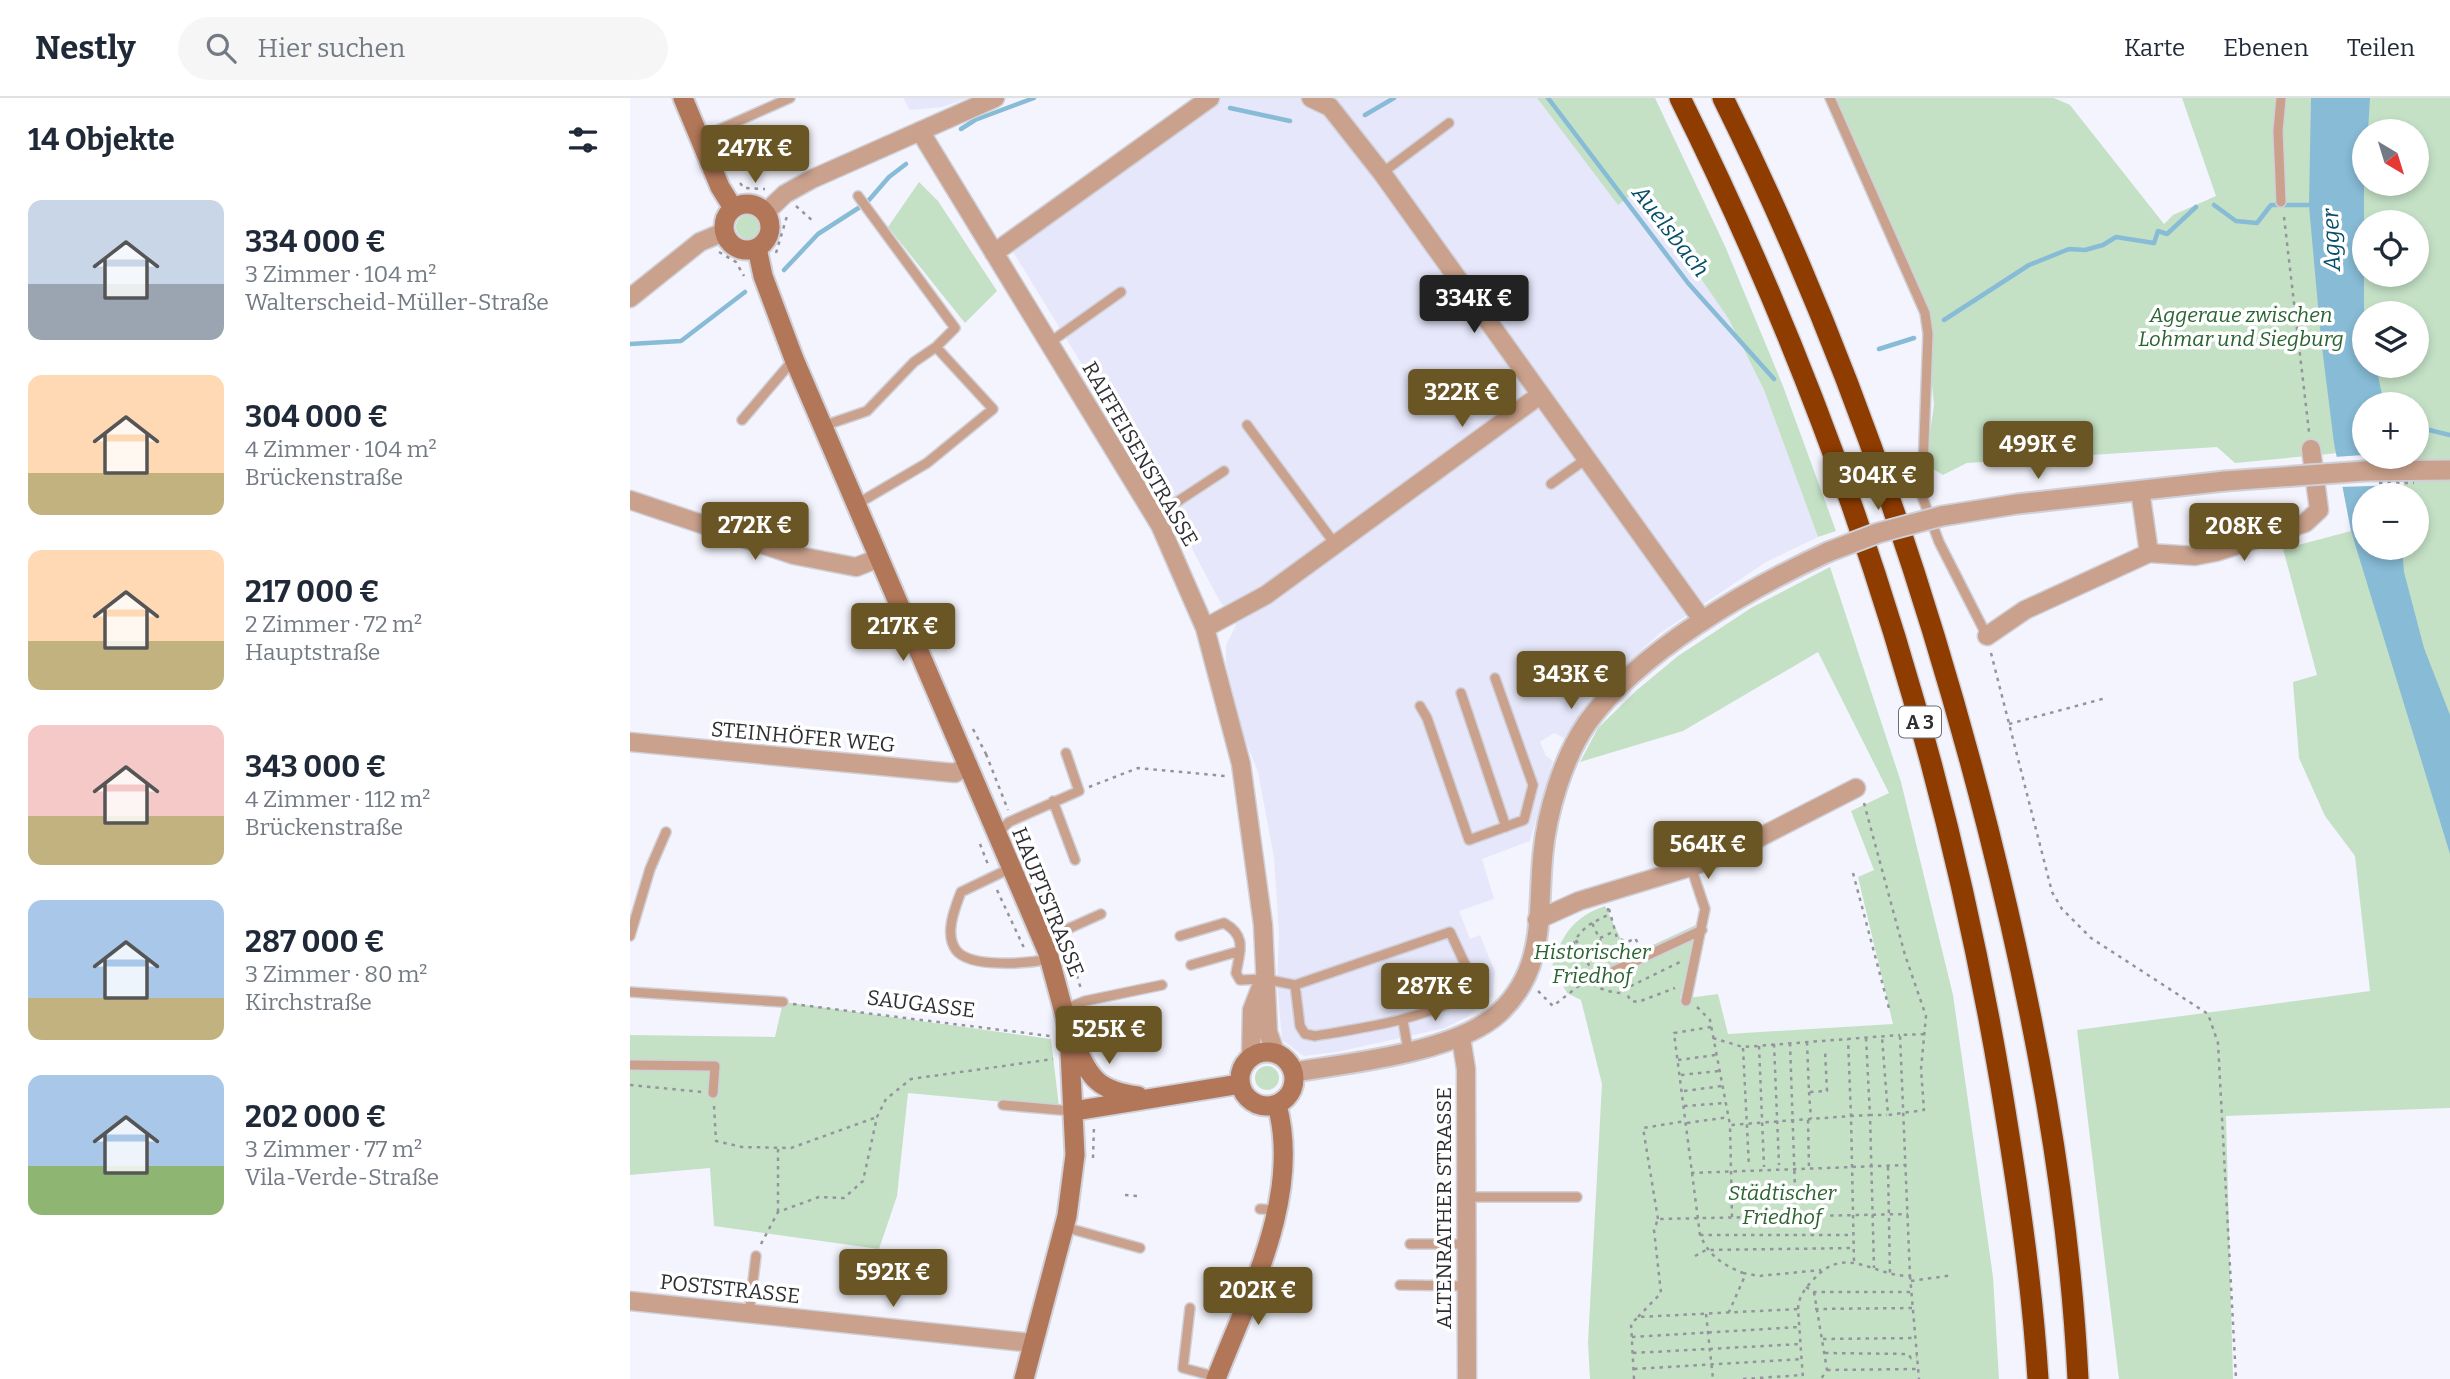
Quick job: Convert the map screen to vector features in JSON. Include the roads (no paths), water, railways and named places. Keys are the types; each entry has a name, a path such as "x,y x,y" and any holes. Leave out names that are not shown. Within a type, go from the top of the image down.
{"highway":[{"name":"A 3","path":"1680,98 1763,272 1812,393 1900,651 1934,771 1963,886 1988,1011 2026,1247 2038,1379"},
{"name":"A 3","path":"1723,98 1799,258 1894,506 1938,645 2000,880 2027,1001 2064,1238 2078,1379"}],"main road":[{"path":"683,98 720,187 733,208"},
{"path":"751,204 765,214 769,230 757,248 738,248 728,240 724,232 725,218 733,208 751,204"},
{"name":"HAUPTSTRASSE","path":"757,248 765,281 794,359 1046,949 1065,1009 1062,1034 1074,1111 1075,1156 1064,1227 1024,1379"},
{"path":"1062,1034 1095,1081 1116,1093 1152,1099"},
{"path":"1267,1051 1275,1052 1287,1060 1294,1072 1292,1091 1277,1105 1258,1105 1244,1093 1240,1074 1251,1057 1267,1051"},
{"path":"1074,1111 1240,1084"},
{"path":"1216,1378 1264,1259 1268,1210 1283,1159 1282,1121 1277,1105"}],"street":[{"path":"765,214 785,194 812,179 920,131 971,102 995,98"},
{"path":"994,253 1210,98"},
{"path":"1311,98 1330,107 1382,173 1703,621"},
{"name":"RAIFFEISENSTRASSE","path":"920,131 1154,517 1205,628 1242,773 1263,925 1268,1032 1275,1052"},
{"path":"630,298 700,242 724,232"},
{"path":"1205,628 1266,595 1540,395"},
{"path":"1987,636 2025,610 2149,553 2195,556 2216,552 2305,523 2319,510 2311,449"},
{"path":"1294,1072 1461,1038 1499,1014 1527,980 1535,956 1543,850 1555,799 1586,725 1628,680 1703,621 1774,577 1878,533 1942,516 2017,503 2225,481 2413,468 2450,470"},
{"path":"2140,490 2149,553"},
{"path":"630,500 794,555 856,567 879,558"},
{"name":"STEINHÖFER WEG","path":"630,741 955,773 968,765"},
{"path":"1537,920 1579,901 1691,867 1735,849 1856,788"},
{"name":"RAIFFEISENSTRASSE","path":"1251,1057 1252,1010 1264,979"},
{"name":"ALTENRATHER STRASSE","path":"1461,1038 1466,1069 1467,1379"},
{"name":"POSTSTRASSE","path":"630,1301 749,1316 944,1332 1033,1343"}],"lane":[{"path":"700,138 790,98"},
{"path":"1830,98 1925,313 1928,334 1922,496 1939,542 1987,636"},
{"path":"2281,98 2278,131 2281,202"},
{"path":"1382,173 1449,123"},
{"path":"823,426 867,411 914,362 936,347 955,328 858,195"},
{"path":"1049,343 1121,292"},
{"path":"857,504 927,463 993,409 936,347"},
{"path":"742,420 794,359"},
{"path":"1247,425 1335,544"},
{"path":"1550,484 1586,459"},
{"path":"1154,517 1224,471"},
{"path":"1420,706 1427,718 1469,840 1506,827 1524,820 1533,785 1495,678"},
{"path":"1461,693 1506,827"},
{"path":"997,834 1009,822 1079,791 1066,753"},
{"name":"HAUPTSTRASSE","path":"1053,802 1075,860"},
{"path":"630,936 650,869 666,832"},
{"path":"1690,1003 1688,983 1705,909 1691,867"},
{"path":"1011,868 961,892 953,916 951,935 956,950 971,961 1033,962 1046,949 1101,914"},
{"path":"1180,936 1224,923 1237,931 1242,942 1236,973 1240,980 1264,979 1295,985 1450,932 1473,981 1468,994 1439,1009 1403,1021 1315,1036 1306,1034 1300,1026 1295,985"},
{"path":"1614,971 1702,930"},
{"path":"1191,965 1240,951"},
{"path":"1065,1009 1085,1001 1162,985"},
{"path":"630,992 783,1002"},
{"path":"1403,1021 1408,1050"},
{"path":"630,1065 715,1066 713,1093"},
{"path":"1003,1105 1074,1111"},
{"path":"1467,1197 1577,1197"},
{"path":"1064,1227 1140,1248"},
{"path":"1410,1244 1467,1244"},
{"path":"749,1316 756,1256"},
{"path":"1400,1285 1467,1286"},
{"path":"1190,1308 1183,1368 1216,1378"}],"water":[{"name":"Agger","path":"2311,98 2370,98 2369,119 2352,119 2352,196 2364,196 2364,210 2352,210 2352,287 2364,287 2364,301 2352,301 2352,378 2379,378 2381,392 2352,392 2352,469 2381,469 2400,483 2352,483 2352,534 2334,443 2309,206"},
{"path":"2360,560 2403,560 2424,648 2450,715 2450,854"}],"waterway":[{"name":"Auelsbach","path":"961,129 975,120 1034,98"},
{"name":"Auelsbach","path":"1365,115 1394,98"},
{"name":"Auelsbach","path":"1548,98 1688,283 1774,379"},
{"name":"Auelsbach","path":"1230,108 1290,121"},
{"name":"Auelsbach","path":"869,200 889,177 906,164"},
{"name":"Auelsbach","path":"2214,205 2236,221 2257,223 2271,205 2315,205"},
{"name":"Auelsbach","path":"784,270 818,234 860,207"},
{"name":"Auelsbach","path":"1944,320 2029,265 2069,249 2085,250 2103,245 2116,237 2154,243 2158,231 2167,234 2196,207"},
{"name":"Auelsbach","path":"630,344 681,341 745,292"},
{"name":"Auelsbach","path":"1879,349 1914,338"},
{"path":"2429,430 2450,435"}],"park label":[{"name":"Aggeraue zwischen Lohmar und Siegburg","path":"2241,327"},
{"name":"Historischer Friedhof","path":"1592,964"},
{"name":"Städtischer Friedhof","path":"1782,1205"}]}
